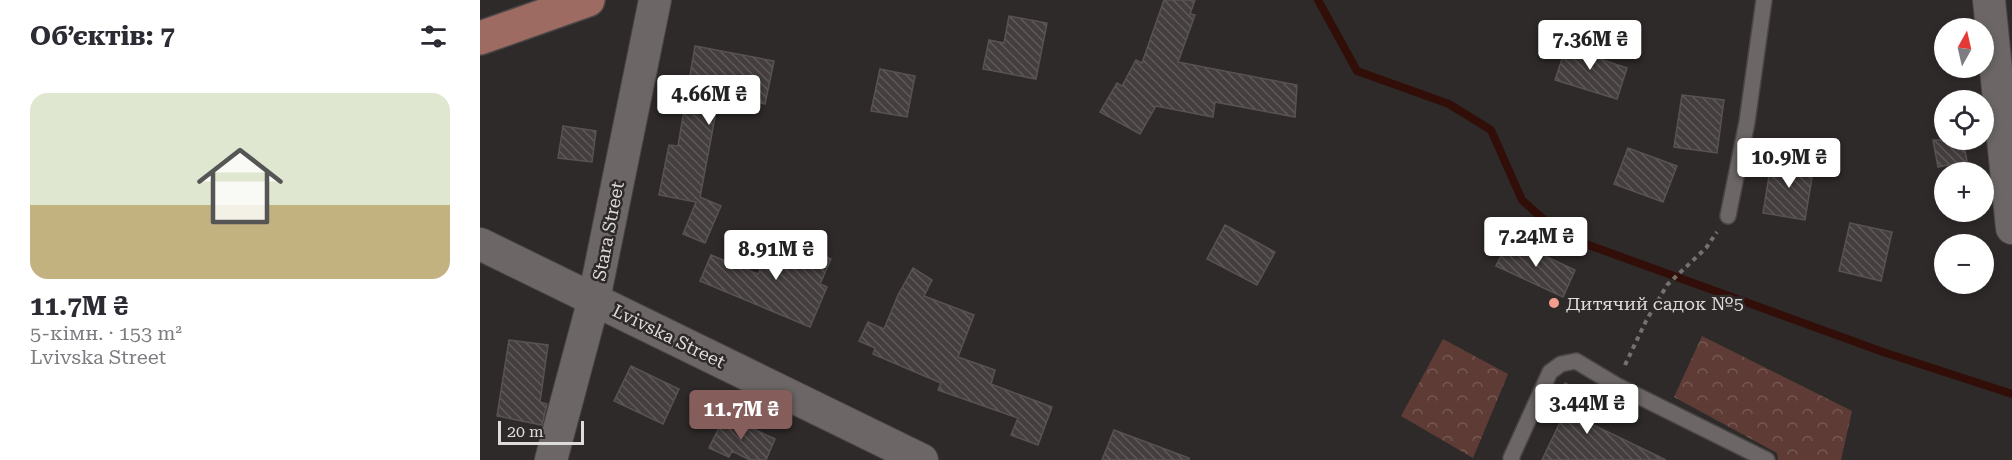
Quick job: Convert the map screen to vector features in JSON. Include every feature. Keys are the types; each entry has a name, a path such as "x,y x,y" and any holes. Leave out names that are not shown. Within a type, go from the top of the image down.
{"main road":[{"path":"480,38 588,0"}],"street":[{"name":"Stara Street","path":"551,460 594,299 655,0"},
{"path":"1989,0 2012,228"},
{"name":"Lvivska Street","path":"480,244 922,460"}],"lane":[{"path":"1728,216 1747,122 1764,0"},
{"path":"1512,460 1528,418 1550,372 1562,364 1576,362 1616,385 1767,460"}],"path":[{"path":"1616,385 1646,321 1667,285 1706,248 1728,216"}],"green space":[{"path":"1702,336 1852,411 1841,460 1778,460 1777,453 1674,397"},
{"path":"1443,339 1508,374 1473,458 1401,416"}],"building":[{"path":"1164,0 1195,0 1190,14 1195,15 1178,62 1297,85 1295,117 1215,102 1213,117 1156,106 1140,134 1100,112 1117,83 1122,86 1136,60 1142,63"},
{"path":"1009,16 1047,23 1036,79 983,69 989,40 1004,43"},
{"path":"1569,38 1594,46 1591,56 1627,68 1617,99 1555,80"},
{"path":"695,46 774,61 765,104 719,96 700,197 721,206 705,243 683,234 696,202 659,195 669,145 678,146"},
{"path":"880,69 915,76 907,117 871,111"},
{"path":"1682,95 1724,100 1717,153 1674,147"},
{"path":"563,126 596,131 592,162 558,158"},
{"path":"1628,148 1677,166 1663,202 1614,184"},
{"path":"1935,150 1965,150 1967,161 1937,162"},
{"path":"1772,158 1814,165 1805,220 1763,213"},
{"path":"1850,223 1892,232 1881,281 1839,271"},
{"path":"1225,225 1275,252 1257,285 1207,259"},
{"path":"775,235 831,259 820,284 827,287 810,327 700,281 711,255 758,274"},
{"path":"1509,239 1575,270 1563,297 1496,266"},
{"path":"913,268 932,280 924,296 974,315 958,357 995,370 991,384 1052,407 1038,445 1011,435 1018,418 938,390 941,383 873,354 875,348 859,341 868,322 884,329 898,295"},
{"path":"509,340 548,345 540,402 547,404 542,425 497,416"},
{"path":"631,366 679,389 663,424 614,401"},
{"path":"1565,383 1592,396 1581,419 1666,460 1542,460 1563,416 1552,411"},
{"path":"725,416 775,439 766,460 750,460 732,451 729,457 709,448"},
{"path":"1114,430 1189,458 1189,460 1102,460"}],"waterway":[{"path":"1318,0 1357,71 1449,104 1491,130 1522,200 1561,235 1883,352 2012,394"}],"place":[{"name":"Дитячий садок №5","path":"1554,303"}]}
